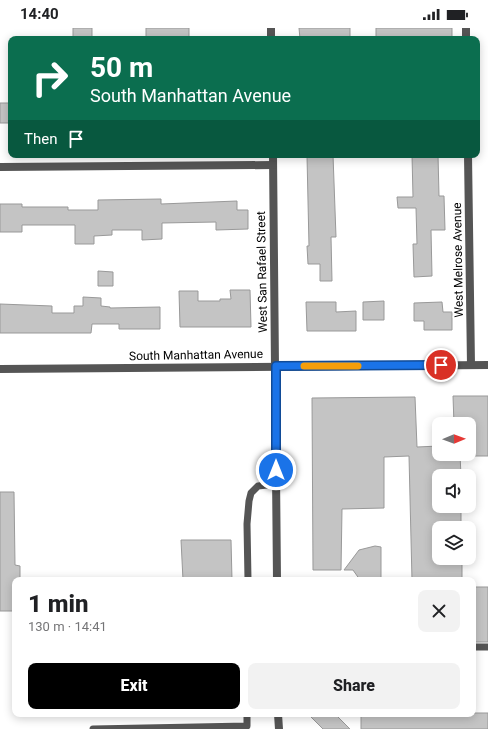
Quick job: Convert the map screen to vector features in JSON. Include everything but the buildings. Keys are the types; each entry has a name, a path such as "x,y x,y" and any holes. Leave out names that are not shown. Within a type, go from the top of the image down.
{"street":[{"name":"West San Rafael Street","path":"272,158 276,366 277,577"},
{"name":"West Melrose Avenue","path":"468,158 471,365"},
{"path":"0,167 273,165"},
{"name":"South Manhattan Avenue","path":"0,369 488,365"},
{"path":"278,717 279,729"}],"lane":[{"path":"248,577 247,524 251,493 258,486 276,484"},
{"path":"476,647 488,647"},
{"path":"93,729 247,726 247,717"}],"slow traffic":[{"path":"304,366 358,366"}],"route":[{"path":"276,470 276,366 441,365"}]}
